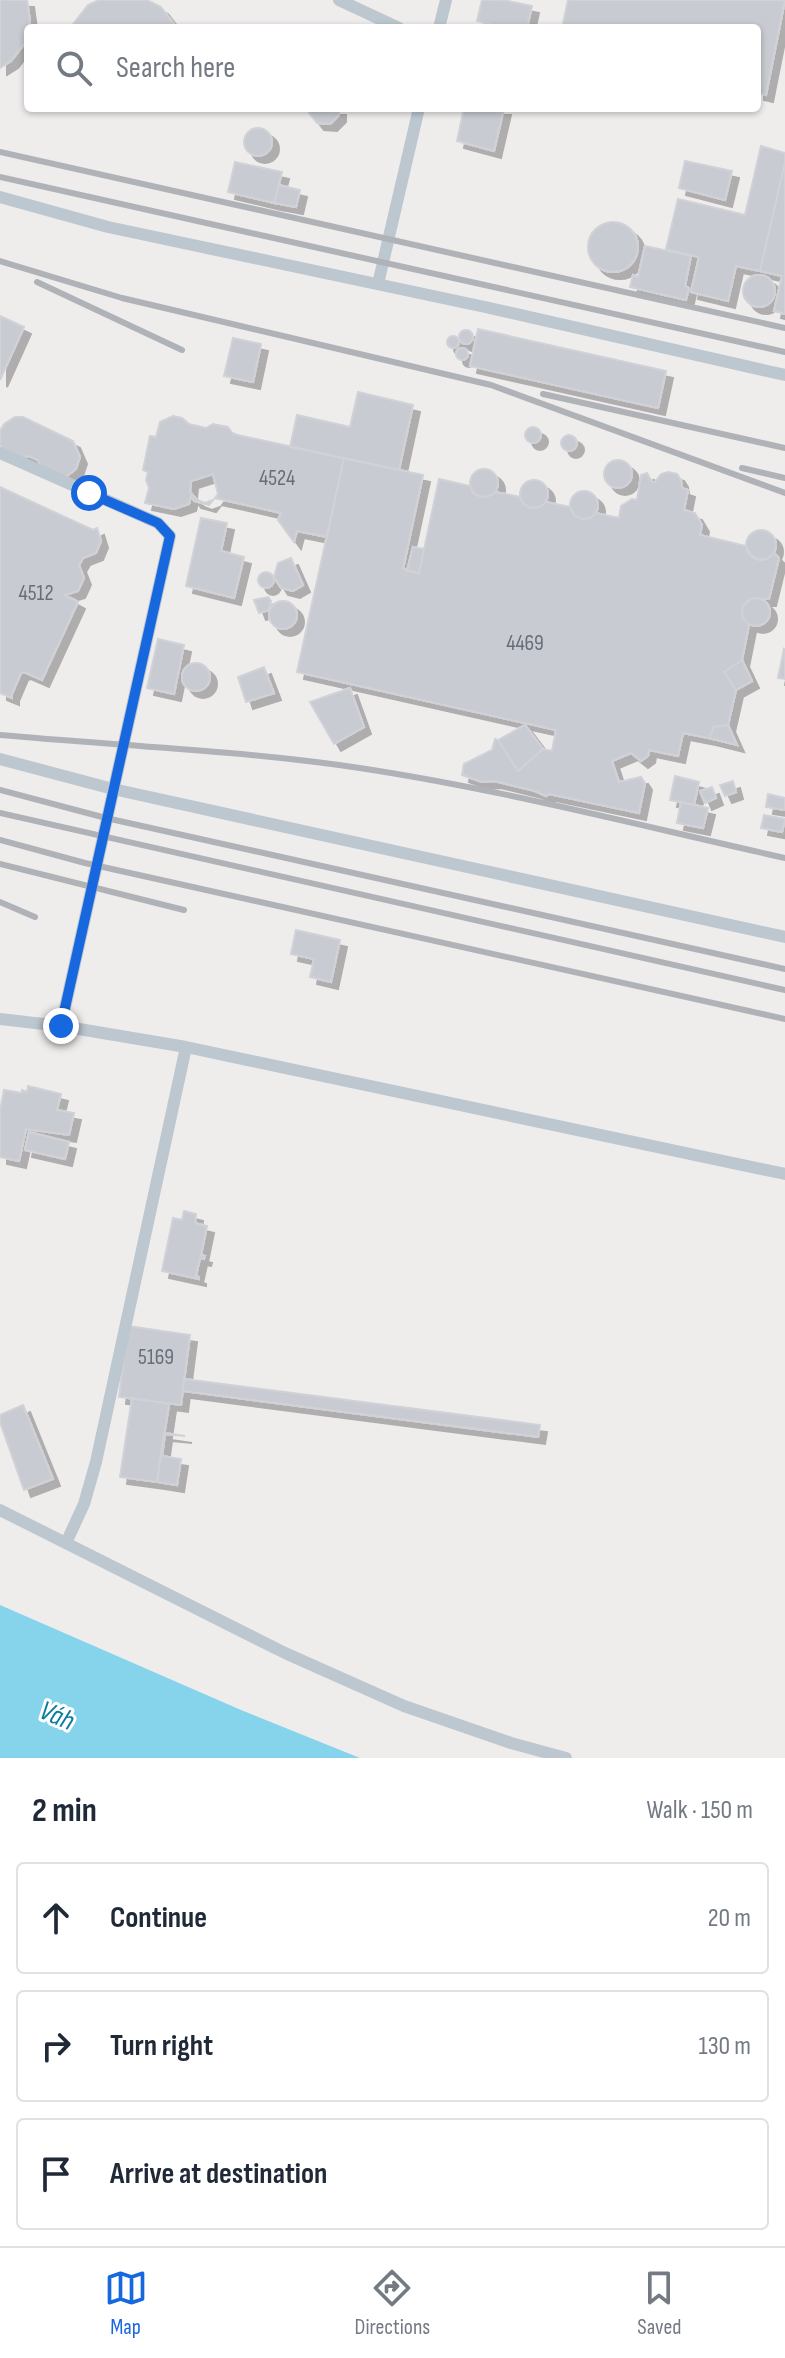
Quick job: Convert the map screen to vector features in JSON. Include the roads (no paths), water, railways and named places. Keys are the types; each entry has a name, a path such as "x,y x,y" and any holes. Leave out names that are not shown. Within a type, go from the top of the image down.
{"lane":[{"path":"339,0 390,24"},
{"path":"440,24 446,0"},
{"path":"378,284 418,112"},
{"path":"0,197 108,227 785,375"},
{"path":"0,453 158,523 170,536 61,1026"},
{"path":"0,759 113,789 785,937"},
{"path":"0,1019 186,1047 785,1174"},
{"path":"66,1543 84,1504 96,1462 186,1047"},
{"path":"0,1510 285,1653 404,1706 511,1743 566,1758"}],"water":[{"name":"Váh","path":"0,1605 241,1710 360,1758 0,1758"}],"railway":[{"path":"0,152 785,328"},
{"path":"0,177 785,352"},
{"path":"0,261 122,298 491,385 785,493"},
{"path":"37,282 182,350"},
{"path":"543,394 785,448"},
{"path":"742,468 785,478"},
{"path":"0,735 255,755 339,765 563,807 785,858"},
{"path":"0,790 106,818 785,969"},
{"path":"0,813 785,990"},
{"path":"0,840 85,863 785,1019"},
{"path":"0,864 184,910"},
{"path":"0,902 35,917"}]}
